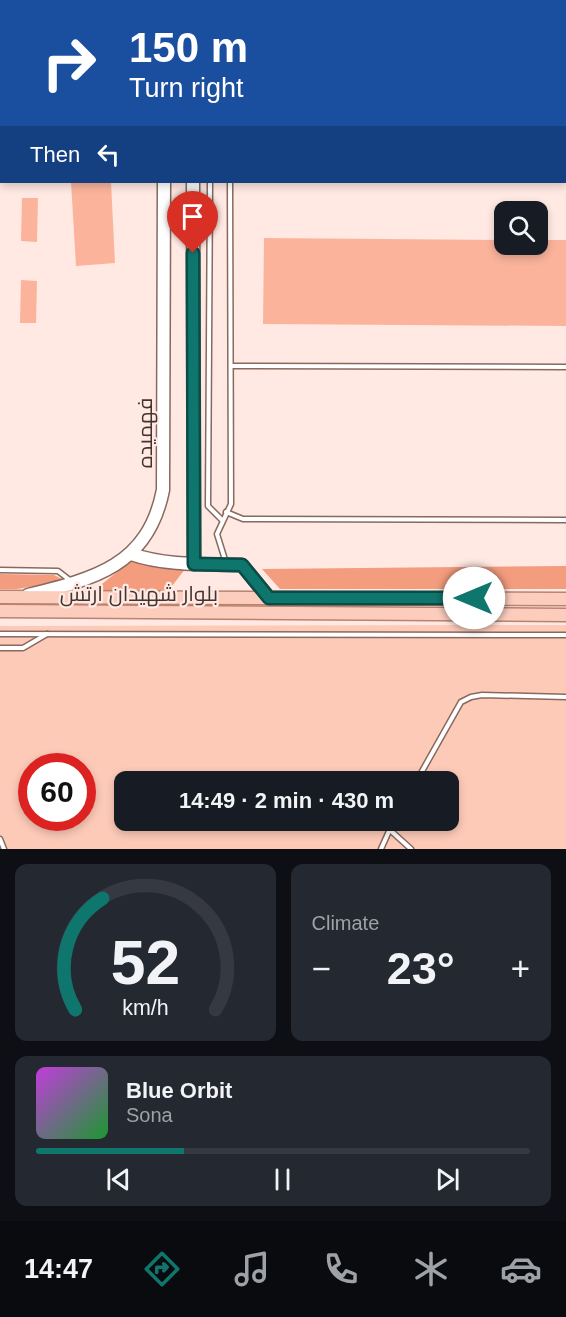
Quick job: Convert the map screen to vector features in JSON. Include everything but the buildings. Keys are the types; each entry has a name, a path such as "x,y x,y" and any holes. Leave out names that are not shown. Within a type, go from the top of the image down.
{"main road":[{"name":"فهمیده","path":"18,597 74,584 102,572 131,554 145,539 156,516 163,490 164,183"},
{"path":"193,183 194,564"},
{"path":"131,554 143,558 194,564 242,565 269,598"},
{"name":"بلوار شهیدان ارتش","path":"0,597 566,599"},
{"name":"بلوار شهیدان ارتش","path":"0,611 566,615"}],"lane":[{"path":"210,183 208,506 222,520"},
{"path":"226,564 217,534 231,504 230,183"},
{"path":"230,366 566,367"},
{"path":"226,512 243,519 566,520"},
{"path":"0,570 58,571 74,584"},
{"path":"0,634 566,635"},
{"path":"0,648 23,648 47,634"},
{"path":"422,771 461,702 482,695 566,697"},
{"path":"381,849 390,831"},
{"path":"391,831 411,849"},
{"path":"0,839 4,849"}],"shaded area":[{"path":"132,560 186,568 168,591 106,592 97,588"},
{"path":"566,566 566,589 280,589 262,569"},
{"path":"0,574 54,575 66,581 17,589 0,589"},
{"path":"566,625 566,849 0,849 0,626"}],"route":[{"path":"193,253 194,564 242,565 269,598 474,598"}]}
